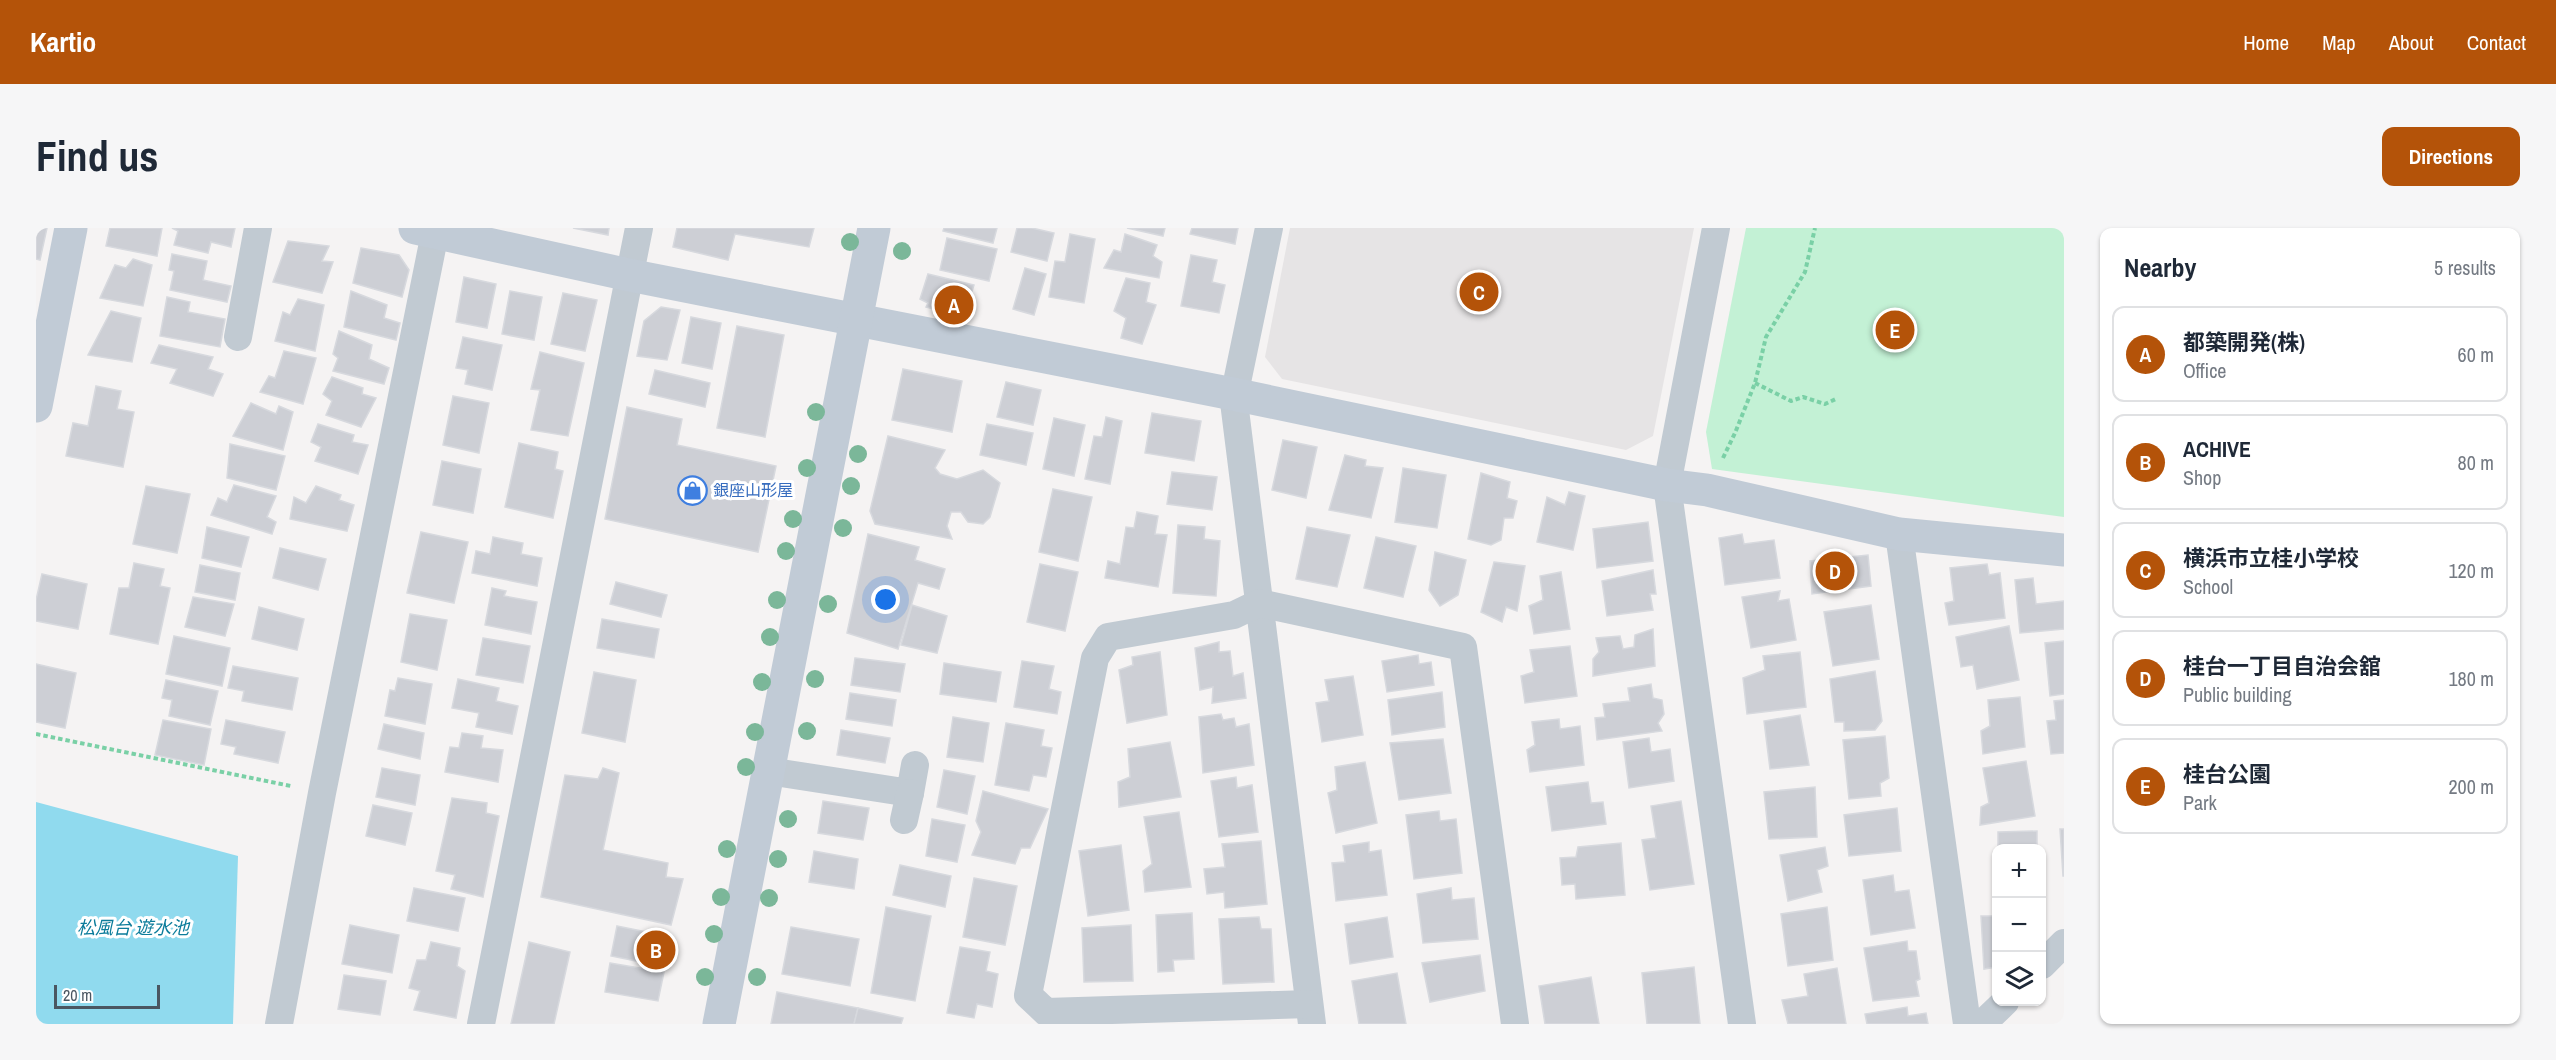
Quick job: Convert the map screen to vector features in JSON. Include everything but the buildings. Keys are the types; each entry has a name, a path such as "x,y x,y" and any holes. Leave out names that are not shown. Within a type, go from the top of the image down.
{"street":[{"path":"36,406 71,228"},
{"path":"238,337 258,228"},
{"path":"481,1024 639,228"},
{"path":"719,1024 874,228"},
{"path":"1269,228 1233,394 1259,603 1310,1014 1046,1012 1028,994 1095,658 1108,637 1234,615 1259,603 1463,647 1515,1024"},
{"path":"1716,228 1667,485 1742,1024"},
{"path":"279,1024 429,229 629,275 1233,394 1667,485 1707,490 1899,534 2064,550"},
{"path":"1899,534 1967,1024"},
{"path":"768,771 907,806 915,765"},
{"path":"2046,961 2064,943"},
{"path":"1982,1024 2001,1006"}],"path":[{"path":"1719,460 1726,455 1755,383 1766,337 1805,272 1815,228"},
{"path":"1755,383 1791,401 1803,397 1825,404 1836,399"},
{"path":"36,734 322,793"}],"shaded area":[{"path":"1290,228 1694,228 1653,436 1626,450 1282,379 1265,357"}],"green space":[{"path":"1746,228 2064,228 2064,517 1712,469 1706,432"}],"water":[{"name":"松風台 遊水池","path":"36,802 238,856 233,1024 36,1024"}],"place":[{"name":"横浜市立桂小学校","path":"1479,292"},
{"name":"都築開発(株)","path":"954,305"},
{"name":"桂台公園","path":"1895,330"},
{"name":"銀座山形屋","path":"692,490"},
{"name":"桂台一丁目自治会舘","path":"1835,571"},
{"name":"ACHIVE","path":"656,950"}]}
